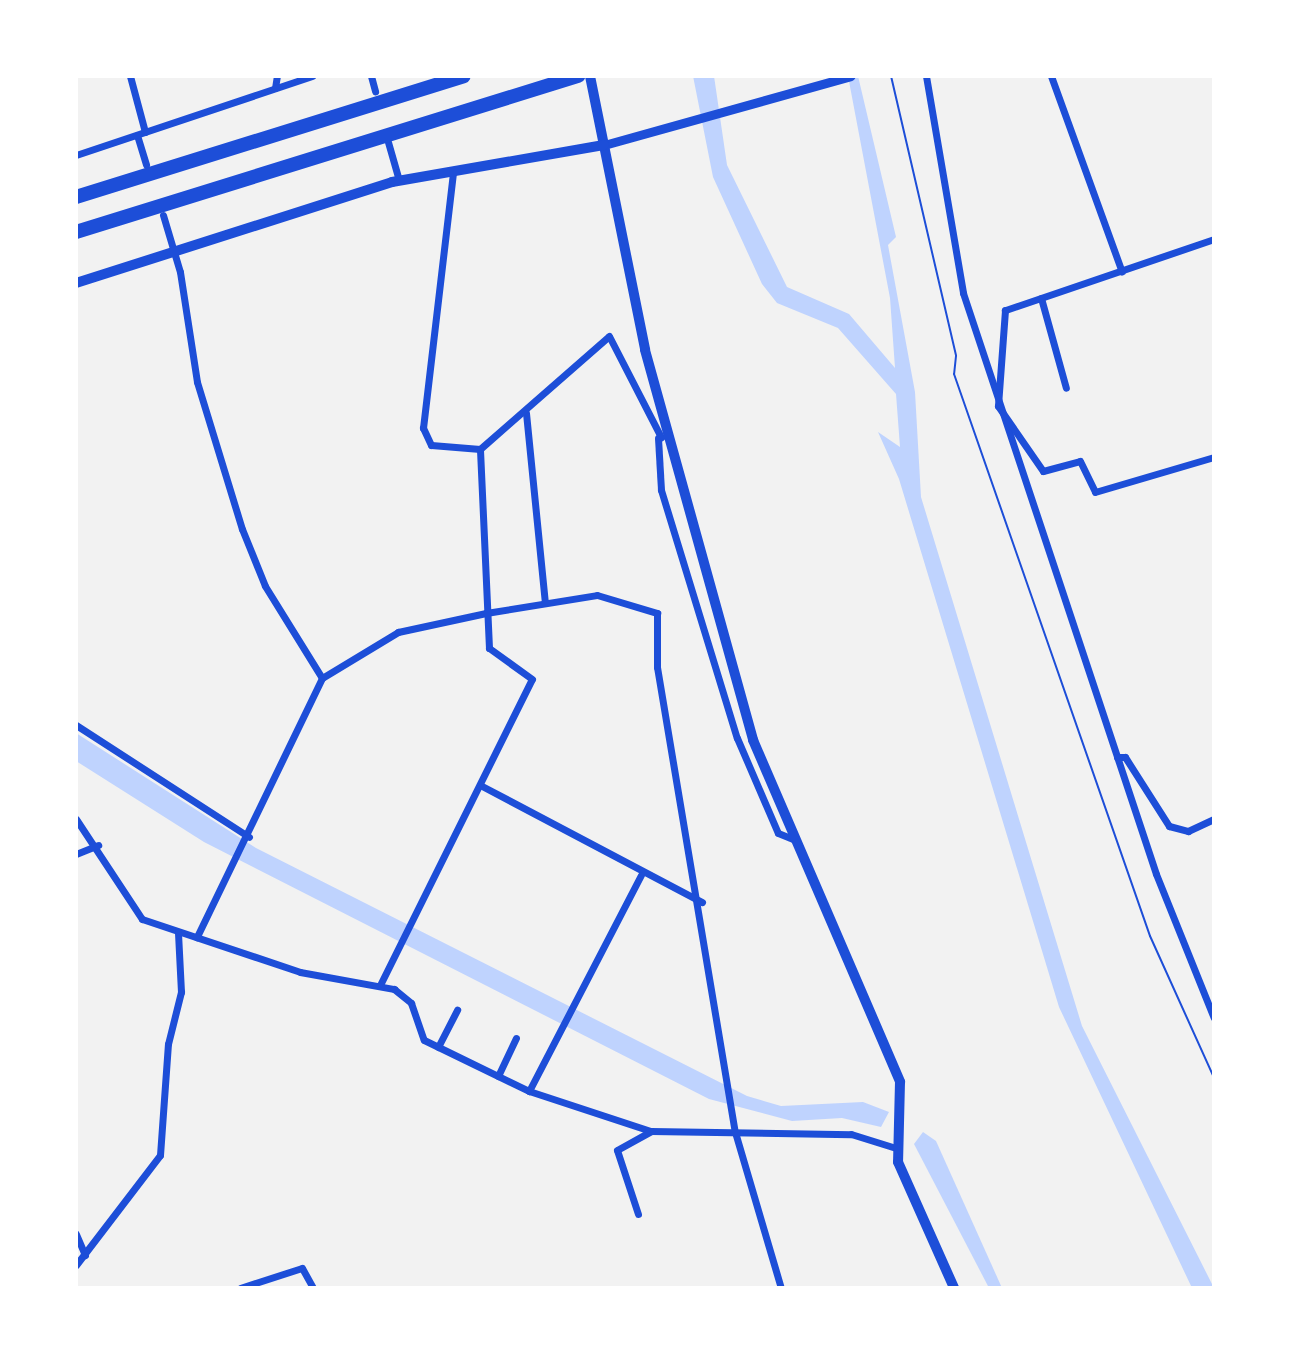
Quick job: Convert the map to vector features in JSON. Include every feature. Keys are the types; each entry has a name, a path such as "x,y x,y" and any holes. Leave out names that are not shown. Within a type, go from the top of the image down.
{"highway":[{"path":"76,197 464,76"},
{"path":"76,232 578,76"}],"main road":[{"path":"590,76 662,437 753,740 900,1082 896,1148 954,1288"},
{"path":"76,283 175,248 399,180 604,145"}],"street":[{"path":"130,76 146,165"},
{"path":"275,88 277,76"},
{"path":"76,155 312,76"},
{"path":"371,76 375,91"},
{"path":"604,145 851,76"},
{"path":"926,76 963,293 1117,757 1214,1018"},
{"path":"1051,76 1122,272"},
{"path":"388,142 399,180"},
{"path":"453,171 423,428 431,445 480,449 526,413 609,336 662,437 661,490 737,738 778,833 797,841"},
{"path":"163,215 175,248 197,382 242,529 265,586 322,678"},
{"path":"1214,239 1005,310 998,406 1043,471 1080,461 1095,492 1214,457"},
{"path":"1041,298 1066,388"},
{"path":"526,413 545,602"},
{"path":"381,983 532,679 489,648 480,449"},
{"path":"197,937 249,837 322,678 398,632 486,613 597,595 657,613 657,667 702,902 731,1084 735,1132 781,1288"},
{"path":"76,725 249,837"},
{"path":"1117,757 1125,757 1169,826 1188,831 1214,821"},
{"path":"480,785 641,875 702,902"},
{"path":"76,819 98,845 142,919 300,972 381,983 403,994 424,1040 529,1091 651,1131 851,1134 896,1148"},
{"path":"76,854 98,845"},
{"path":"529,1091 562,1033 641,875"},
{"path":"76,1265 160,1155 167,1055 181,992 178,932"},
{"path":"438,1047 457,1010"},
{"path":"498,1076 516,1038"},
{"path":"638,1214 617,1150 651,1131"},
{"path":"76,1234 85,1255"},
{"path":"240,1288 302,1268 313,1288"}],"path":[{"path":"891,76 956,356 954,374 1150,936 1214,1078"}],"water":[{"path":"693,76 714,76 727,165 787,287 849,314 895,368 890,298 848,76 858,76 896,237 888,245 915,392 921,497 1082,1026 1214,1288 1192,1288 1059,1007 899,479 878,432 900,447 896,394 838,328 777,303 762,284 713,177"},
{"path":"76,733 256,848 747,1096 781,1106 863,1102 889,1112 881,1127 842,1118 792,1121 709,1099 204,842 76,761"},
{"path":"923,1132 936,1141 1002,1288 989,1288 914,1144"}]}
